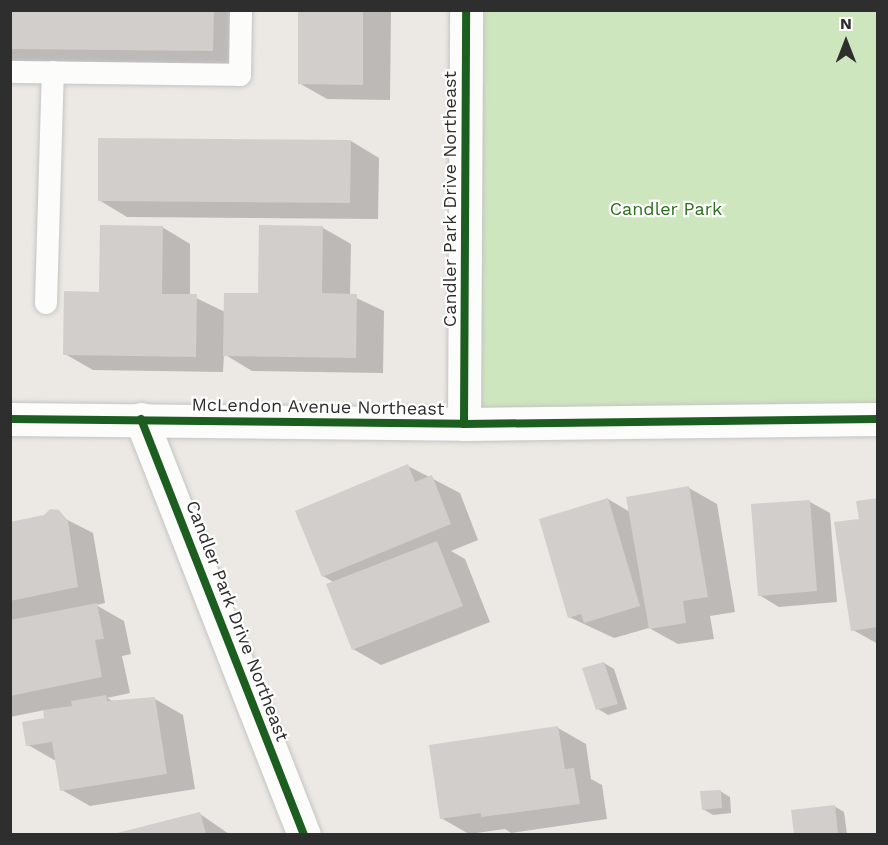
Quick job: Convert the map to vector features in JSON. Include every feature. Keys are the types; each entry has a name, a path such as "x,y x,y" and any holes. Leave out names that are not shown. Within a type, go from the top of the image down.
{"street":[{"name":"Candler Park Drive Northeast","path":"464,424 466,10"},
{"name":"McLendon Avenue Northeast","path":"10,418 464,424 878,419"},
{"name":"Candler Park Drive Northeast","path":"141,419 304,834"}],"lane":[{"path":"10,72 240,75 241,10"},
{"path":"46,303 53,72"}],"green space":[{"name":"Candler Park","path":"458,11 877,11 877,414 453,408"}],"building":[{"path":"10,10 214,10 213,51 10,49"},
{"path":"298,10 363,10 363,85 298,84"},
{"path":"98,138 351,140 350,203 98,201"},
{"path":"100,225 163,226 162,294 197,294 196,357 63,355 64,291 99,292"},
{"path":"259,225 323,226 322,293 357,294 356,358 223,356 224,293 258,293"},
{"path":"408,464 415,482 432,475 451,524 322,577 295,511"},
{"path":"689,486 708,597 683,601 686,623 649,629 626,497"},
{"path":"608,498 640,606 584,623 581,614 568,618 539,519"},
{"path":"878,498 878,627 851,631 834,522 859,519 856,501"},
{"path":"810,500 817,591 758,596 751,504"},
{"path":"50,509 59,510 68,521 78,587 10,601 10,522 44,515"},
{"path":"437,541 463,606 352,650 326,584"},
{"path":"97,603 104,639 95,640 102,677 10,696 10,620"},
{"path":"604,662 618,704 596,710 582,668"},
{"path":"106,695 107,701 155,697 167,774 60,791 52,742 26,746 22,722 44,718 43,710 72,706 71,701"},
{"path":"558,726 565,769 574,768 580,804 481,817 481,813 440,819 429,745"},
{"path":"721,790 722,808 702,810 700,791"},
{"path":"835,805 838,834 794,834 791,810"},
{"path":"200,812 206,834 113,834"}],"cycle path":[{"path":"464,424 466,10"},
{"path":"10,419 464,424 878,419"},
{"path":"141,419 304,834"}]}
